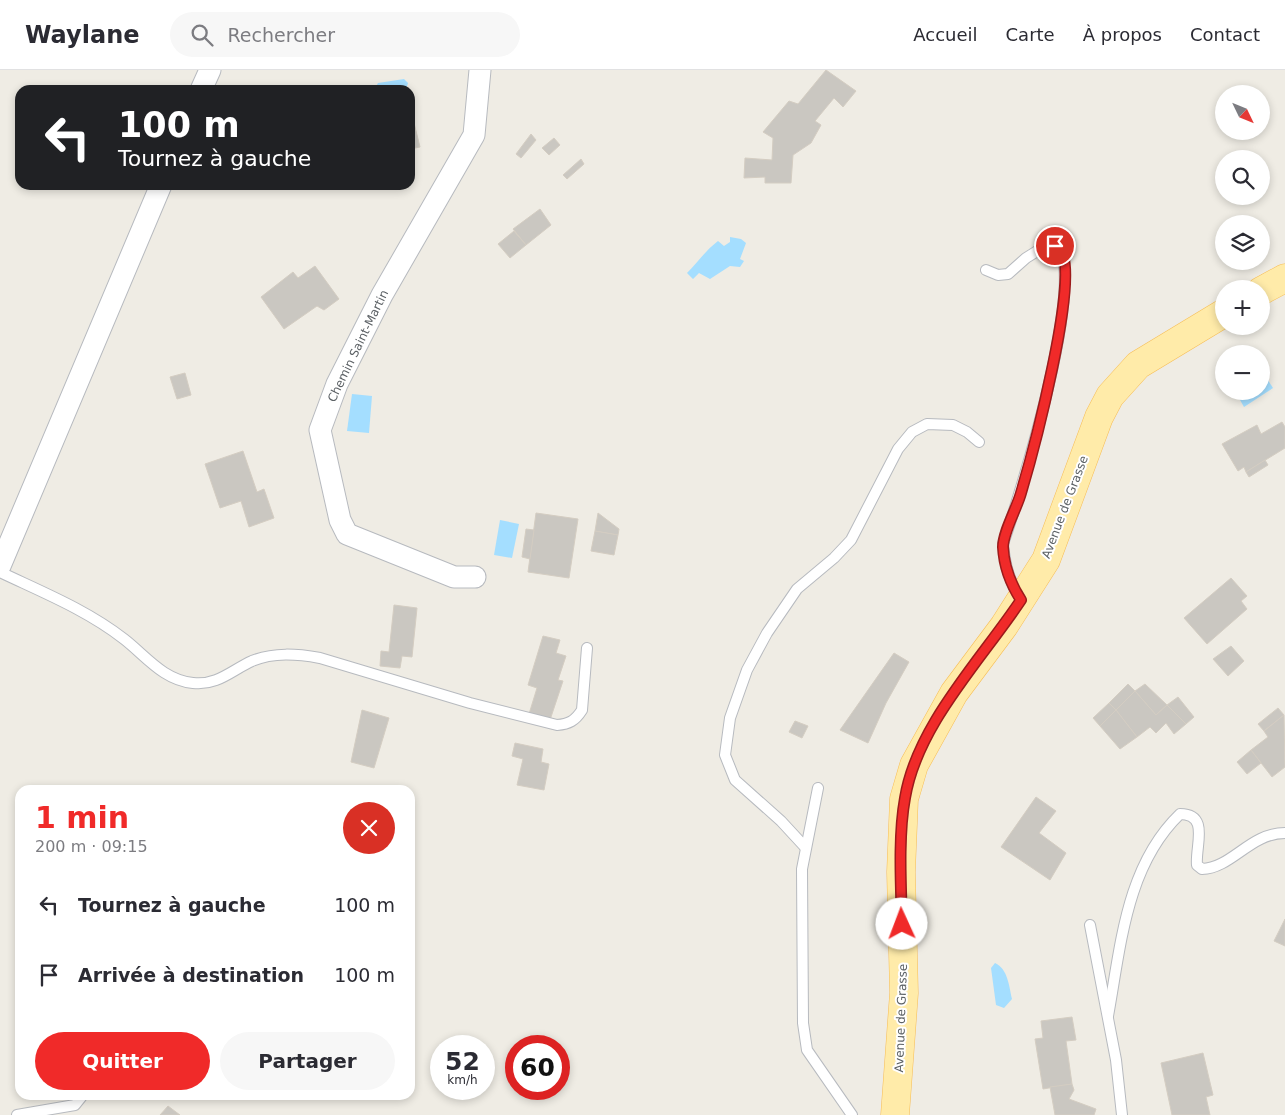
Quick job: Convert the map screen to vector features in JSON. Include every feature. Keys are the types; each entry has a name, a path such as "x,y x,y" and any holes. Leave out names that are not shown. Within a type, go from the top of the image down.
{"main road":[{"path":"1270,287 1285,278"},
{"name":"Avenue de Grasse","path":"895,1115 904,993 901,872 904,799 914,765 934,725 954,693 1021,600 1046,560 1099,417 1110,396 1138,365 1215,318"}],"street":[{"path":"203,85 210,70"},
{"name":"Chemin Saint-Martin","path":"475,577 454,577 347,534 340,520 320,430 337,384 382,295 474,135 480,70"},
{"path":"0,566 159,190"}],"lane":[{"path":"986,270 998,275 1008,274 1042,248 1055,246 1061,250 1064,260 1065,290 1041,423 1020,495 1003,544 1005,565 1010,583 1021,600"},
{"path":"805,847 781,821 735,780 726,755 730,718 747,670 797,589 834,558 851,540 898,449 912,432 927,424 952,425 967,432 979,442"},
{"path":"0,572 64,602 124,639 149,663 170,677 193,684 214,682 253,661 272,656 297,654 320,658 470,703 557,724 566,724 577,718 582,710 587,648"},
{"path":"818,788 802,869 803,1023 807,1050 852,1115"},
{"path":"1108,1016 1126,918 1141,867 1164,830 1180,814 1189,814 1197,820 1200,828 1196,855 1197,865 1202,869 1209,869 1256,839 1274,833 1285,833"},
{"path":"1090,925 1108,1016 1122,1115"},
{"path":"17,1115 75,1104 79,1100"}],"water":[{"path":"404,79 408,83 407,85 377,85 378,83"},
{"path":"730,237 741,239 746,243 740,259 744,261 740,267 730,266 710,279 699,273 693,279 687,273 713,245 718,241 724,246 730,242"},
{"path":"352,394 372,396 369,433 347,431"},
{"path":"1240,400 1255,400 1244,407"},
{"path":"500,520 519,524 512,558 494,555"},
{"path":"995,963 1003,969 1009,983 1012,999 1004,1008 996,1005 991,968"}],"building":[{"path":"826,70 856,91 843,107 834,98 815,121 821,125 811,143 793,155 791,183 765,183 765,177 744,178 745,158 772,160 773,138 763,132 789,101 798,104"},
{"path":"415,127 420,147 415,148"},
{"path":"531,134 536,140 521,158 516,154"},
{"path":"554,138 560,145 549,155 542,148"},
{"path":"581,159 584,164 567,179 563,175"},
{"path":"540,209 551,225 526,245 513,229"},
{"path":"514,231 526,245 510,258 498,244"},
{"path":"315,266 339,299 324,310 317,306 284,329 261,297 293,272 298,278"},
{"path":"185,373 191,395 177,399 170,377"},
{"path":"1282,422 1285,427 1285,448 1246,472 1244,467 1238,471 1222,444 1257,425 1261,434"},
{"path":"243,451 257,492 264,489 274,518 249,527 241,501 220,508 205,464"},
{"path":"1265,460 1268,465 1249,477 1246,472"},
{"path":"536,513 578,519 569,578 528,572"},
{"path":"598,513 619,529 618,535 595,531"},
{"path":"526,529 534,530 530,559 522,557"},
{"path":"595,531 618,535 614,555 591,551"},
{"path":"1231,578 1247,596 1241,601 1247,609 1207,644 1184,618"},
{"path":"394,605 417,608 412,657 402,656 400,668 380,666 381,651 389,652"},
{"path":"543,636 560,640 556,653 566,656 558,680 563,681 550,720 529,714 537,688 528,685"},
{"path":"1231,646 1244,661 1228,676 1213,659"},
{"path":"894,653 909,662 886,703 868,743 840,730"},
{"path":"1128,684 1135,691 1116,710 1109,703"},
{"path":"1145,684 1167,705 1156,715 1135,691"},
{"path":"1135,691 1156,715 1167,705 1186,724 1174,734 1166,723 1156,733 1150,727 1137,737 1116,710"},
{"path":"1178,697 1194,717 1186,724 1167,705"},
{"path":"1109,703 1116,710 1100,726 1093,718"},
{"path":"1278,708 1284,715 1264,731 1258,724"},
{"path":"362,710 389,718 374,768 351,762"},
{"path":"1116,710 1137,737 1120,749 1100,726"},
{"path":"1284,715 1285,767 1272,777 1251,750 1268,737 1264,731"},
{"path":"795,721 808,726 802,738 789,732"},
{"path":"515,743 543,749 541,762 549,764 544,790 517,785 523,759 512,756"},
{"path":"1251,750 1261,763 1247,774 1237,762"},
{"path":"1036,797 1056,811 1039,833 1066,853 1050,880 1001,847"},
{"path":"1285,919 1285,946 1274,941"},
{"path":"1072,1017 1076,1040 1066,1041 1072,1084 1043,1089 1035,1039 1043,1038 1041,1021"},
{"path":"1203,1053 1213,1095 1206,1097 1210,1115 1172,1115 1161,1063"},
{"path":"1072,1084 1074,1090 1069,1099 1096,1109 1094,1115 1055,1115 1050,1087"},
{"path":"168,1106 180,1115 160,1115"}],"route":[{"path":"902,924 901,872 904,799 914,765 934,725 954,693 1021,600 1010,583 1005,565 1003,544 1020,495 1041,423 1055,351 1065,290 1064,260 1061,250 1055,246"}]}
